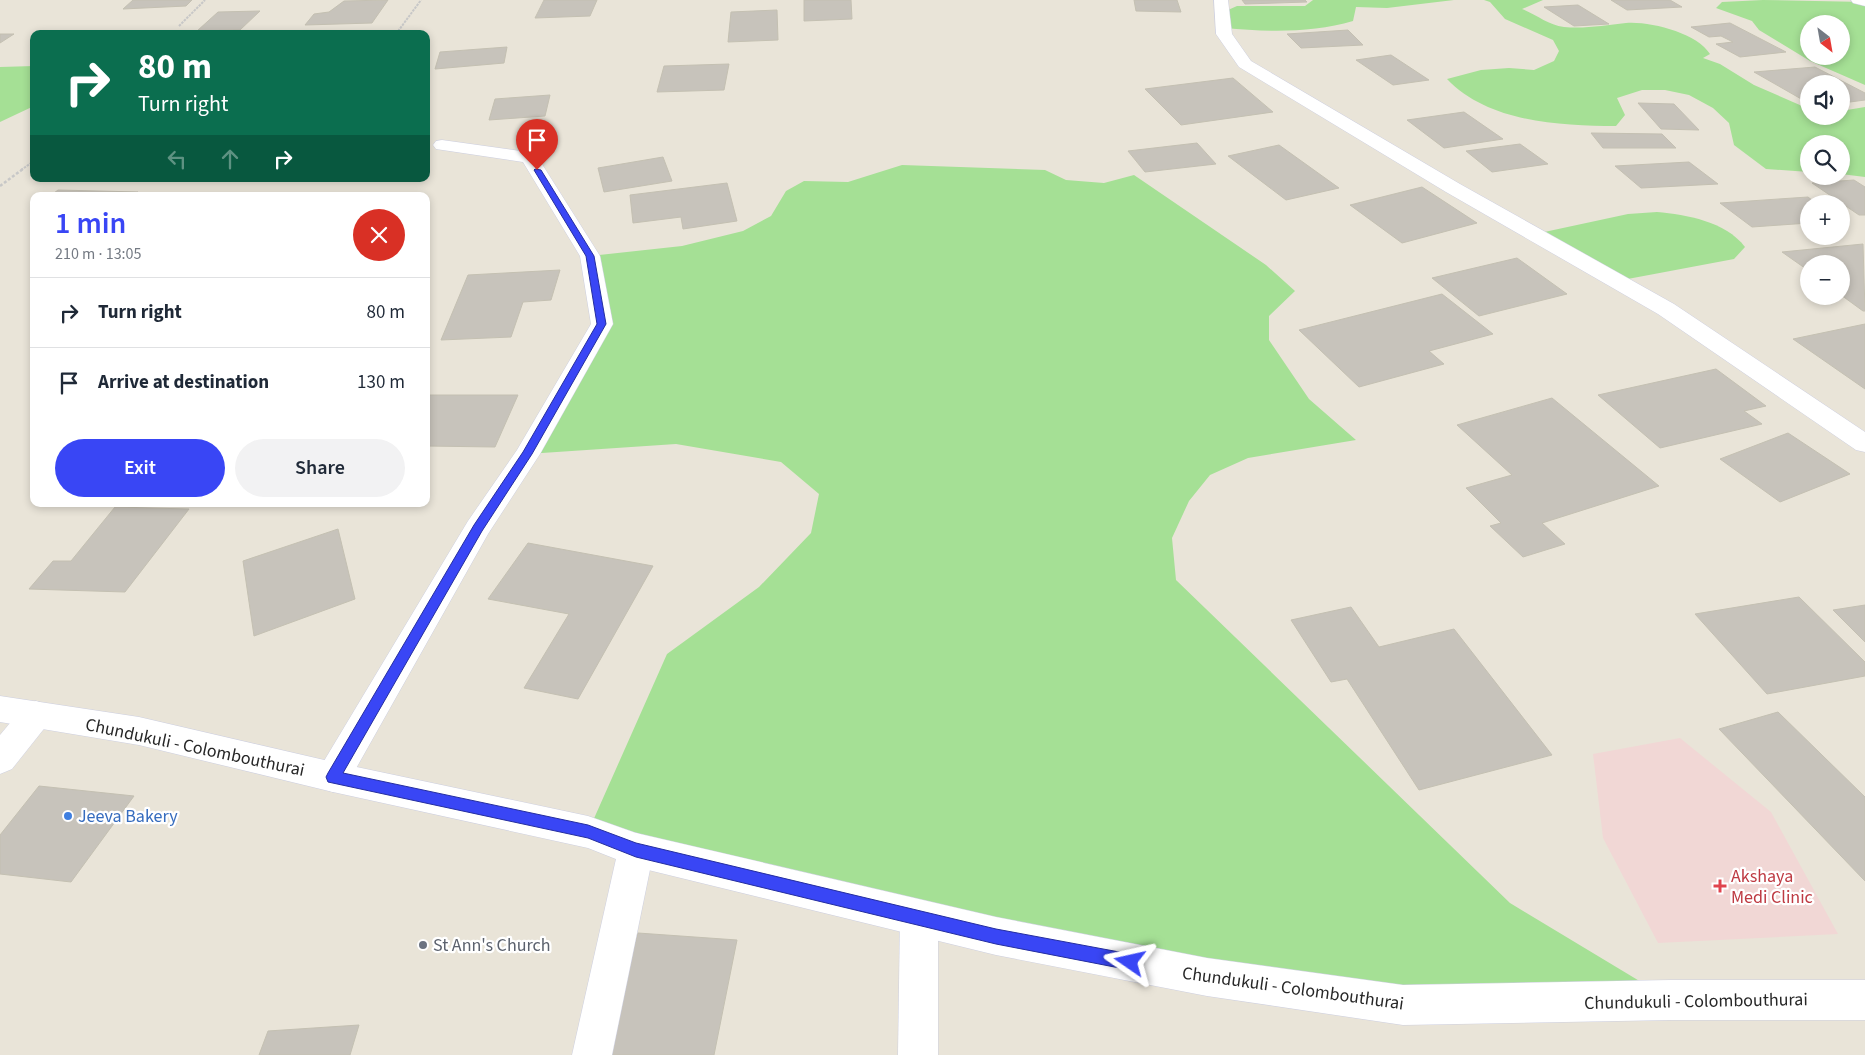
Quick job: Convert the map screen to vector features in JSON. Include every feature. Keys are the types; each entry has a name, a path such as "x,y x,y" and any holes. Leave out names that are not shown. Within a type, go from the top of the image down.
{"street":[{"path":"1221,0 1221,16 1225,28 1224,34 1245,64 1444,183 1666,309 1865,444"},
{"path":"1858,0 1865,2"},
{"path":"333,777 478,528 527,454 602,324 590,256 529,157 442,145"},
{"name":"Chundukuli - Colombouthurai","path":"0,709 139,732 333,777 588,832 636,850 996,936 1207,977 1404,1005 1671,1000 1865,1000"},
{"path":"0,759 36,715"},
{"path":"592,1055 636,850"},
{"path":"918,1055 919,918"}],"path":[{"path":"180,26 205,0"},
{"path":"399,30 421,0"},
{"path":"0,186 30,163"}],"shaded area":[{"name":"Akshaya Medi Clinic","path":"1680,738 1771,812 1838,934 1658,943 1603,838 1593,754"}],"green space":[{"path":"1313,0 1454,0 1387,8 1356,7 1353,21 1306,30 1273,31 1225,28 1228,10 1237,6 1305,6"},
{"path":"1484,0 1543,0 1522,9 1548,22 1564,27 1636,23 1660,26 1684,34 1695,40 1710,54 1703,58 1720,64 1754,85 1800,105 1800,125 1850,125 1850,110 1865,107 1865,177 1850,175 1850,135 1800,135 1800,171 1766,169 1734,145 1729,123 1713,108 1689,95 1665,90 1642,90 1617,98 1625,115 1616,126 1571,125 1526,119 1503,113 1483,104 1464,93 1447,79 1481,70 1509,68 1534,70 1554,61 1559,51 1553,40 1505,19 1490,2"},
{"path":"1763,0 1865,2 1865,85 1850,78 1850,75 1842,75 1819,65 1850,65 1850,15 1800,15 1800,55 1759,30 1752,21 1716,8 1722,2"},
{"path":"30,66 30,108 0,122 0,67"},
{"path":"902,165 1045,170 1066,180 1104,183 1134,175 1266,265 1295,291 1269,316 1269,340 1309,399 1356,440 1248,458 1210,475 1189,501 1172,538 1176,580 1510,903 1671,1000 1403,1005 588,832 667,654 759,587 811,533 819,494 781,462 676,444 527,454 602,324 590,256 682,246 743,231 771,216 786,191 804,181 848,182"},
{"path":"1657,212 1681,215 1716,225 1737,238 1745,247 1734,259 1617,281 1535,234 1628,214"}],"building":[{"path":"133,0 192,0 186,6 123,9"},
{"path":"388,0 372,23 305,25 314,14 329,12 344,1"},
{"path":"544,0 597,0 590,16 535,18"},
{"path":"804,0 851,0 852,19 804,21"},
{"path":"1134,0 1177,0 1181,12 1136,11"},
{"path":"1242,0 1305,0 1307,2 1245,4"},
{"path":"1611,0 1670,0 1682,7 1627,10"},
{"path":"1578,5 1609,24 1574,26 1544,7"},
{"path":"777,10 778,40 728,42 731,12"},
{"path":"260,11 240,30 198,30 218,12"},
{"path":"1730,23 1786,52 1740,57 1716,44 1733,42 1721,36 1709,37 1691,27"},
{"path":"1348,30 1363,45 1301,48 1287,34"},
{"path":"0,34 14,34 0,43"},
{"path":"507,47 504,63 435,69 440,52"},
{"path":"1391,55 1429,80 1393,85 1356,60"},
{"path":"729,64 724,90 657,92 664,66"},
{"path":"1815,67 1830,75 1800,75 1800,98 1754,72"},
{"path":"1233,78 1273,112 1181,125 1145,89"},
{"path":"1850,85 1865,93 1865,100 1850,102"},
{"path":"550,95 545,116 489,120 495,99"},
{"path":"1638,103 1674,104 1699,130 1661,129"},
{"path":"1464,112 1503,139 1444,148 1407,120"},
{"path":"1591,133 1662,134 1676,148 1603,148"},
{"path":"1197,143 1216,164 1145,172 1128,151"},
{"path":"1520,144 1548,164 1492,172 1466,151"},
{"path":"1279,145 1339,188 1286,200 1228,156"},
{"path":"663,157 672,181 604,192 598,168"},
{"path":"1689,162 1718,184 1641,188 1615,166"},
{"path":"1850,180 1854,180 1865,187 1865,215 1859,215 1850,209 1850,195 1830,195 1815,185 1850,185"},
{"path":"727,183 737,221 683,229 681,217 633,223 630,195"},
{"path":"1422,187 1477,223 1402,243 1350,205"},
{"path":"58,190 138,192 55,192"},
{"path":"1800,198 1800,224 1752,227 1720,203"},
{"path":"1863,244 1865,311 1850,302 1850,255 1800,255 1800,265 1782,252"},
{"path":"1517,258 1567,294 1479,316 1432,278"},
{"path":"560,270 551,300 523,302 511,337 441,340 468,275"},
{"path":"1442,294 1493,334 1429,351 1444,364 1359,387 1299,330"},
{"path":"1865,324 1865,389 1793,339"},
{"path":"1716,369 1766,406 1744,411 1762,424 1660,448 1598,395"},
{"path":"430,395 518,395 495,447 430,446"},
{"path":"1552,398 1659,486 1542,523 1565,544 1523,557 1490,526 1501,523 1466,488 1512,475 1457,425"},
{"path":"1788,433 1850,474 1780,502 1720,459"},
{"path":"115,507 189,509 125,592 29,589 53,561 71,561"},
{"path":"338,529 355,599 254,636 243,561"},
{"path":"528,543 653,566 578,699 524,688 569,614 488,599"},
{"path":"1799,597 1865,662 1865,676 1767,694 1695,614"},
{"path":"1865,605 1865,642 1833,610"},
{"path":"1351,607 1379,647 1454,629 1552,755 1419,790 1347,679 1331,682 1291,620"},
{"path":"1778,712 1865,797 1865,881 1719,729"},
{"name":"Jeeva Bakery","path":"39,786 134,796 71,882 0,874 0,835"},
{"path":"638,933 737,940 714,1055 605,1055"},
{"path":"359,1025 350,1055 259,1055 268,1031"}],"place":[{"name":"Jeeva Bakery","path":"68,816"},
{"name":"Akshaya Medi Clinic","path":"1720,886"},
{"name":"St Ann's Church","path":"423,945"}],"route":[{"path":"537,170 590,256 602,324 527,454 478,528 333,777 588,832 636,850 996,936 1130,962"}]}
